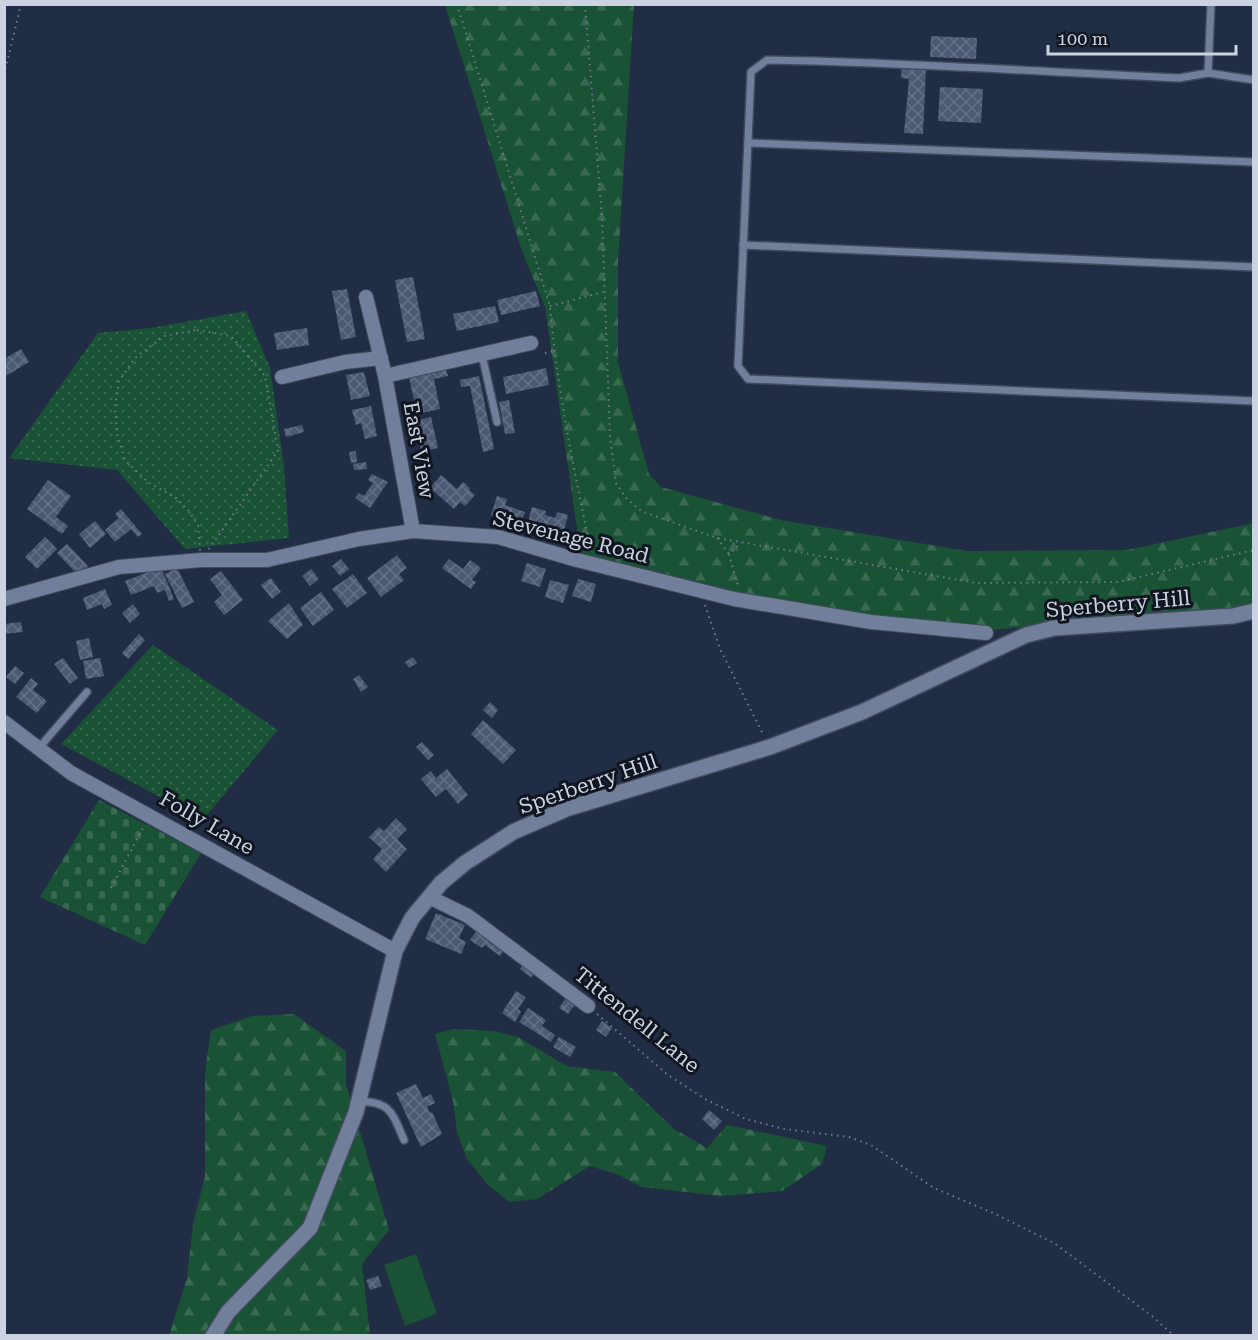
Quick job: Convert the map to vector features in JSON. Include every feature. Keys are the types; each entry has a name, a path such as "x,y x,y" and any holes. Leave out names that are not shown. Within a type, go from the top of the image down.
{"street":[{"name":"East View","path":"366,297 385,375 413,531"},
{"path":"385,375 531,343"},
{"path":"282,377 345,362 381,358"},
{"name":"Stevenage Road","path":"4,599 119,567 201,560 267,560 359,539 413,531 498,537 701,591 871,622 986,633"},
{"name":"Sperberry Hill","path":"213,1335 228,1312 310,1228 358,1101 394,951 412,918 429,897 465,863 513,832 566,809 770,747 862,712 1026,635 1053,628 1233,616 1254,611"},
{"name":"Folly Lane","path":"4,722 71,773 151,815 394,951"},
{"name":"Tittendell Lane","path":"429,897 468,916 588,1006"}],"lane":[{"path":"1208,73 1211,4"},
{"path":"1254,80 1208,73 1179,78 990,70 889,62 766,60 751,72 738,366 748,379 1254,401"},
{"path":"748,143 1254,162"},
{"path":"743,245 1254,267"},
{"path":"482,355 497,422"},
{"path":"38,749 87,692"},
{"path":"358,1101 378,1102 389,1109 404,1140"}],"path":[{"path":"4,75 21,4"},
{"path":"457,4 550,306 554,351 591,555"},
{"path":"585,4 602,218 610,437 616,483 626,498 641,511 717,538 976,583 1118,582 1254,550"},
{"path":"550,306 604,291"},
{"path":"197,330 231,336 265,376 278,451 201,560 198,526 189,511 176,497 149,483 125,460 117,434 115,407 119,381 135,358 164,336 197,330"},
{"path":"545,353 554,351"},
{"path":"717,538 729,554 742,599"},
{"path":"729,554 741,543"},
{"path":"701,591 720,649 770,747"},
{"path":"111,888 151,815"},
{"name":"Tittendell Lane","path":"588,1006 669,1075 705,1099 746,1119 784,1129 849,1137 871,1145 934,1188 993,1213 1054,1243 1174,1335"}],"green space":[{"path":"445,5 634,5 618,262 618,362 649,474 661,487 781,520 967,551 1127,550 1253,523 1253,603 1230,610 991,630 871,617 725,593 581,556 545,307 522,251"},
{"path":"246,311 270,368 284,466 289,538 185,549 117,470 9,458 98,333 151,328"},
{"path":"153,645 278,730 203,820 61,744"},
{"path":"99,800 201,853 145,945 40,897"},
{"path":"294,1014 346,1051 346,1084 389,1230 362,1264 370,1335 169,1336 187,1278 193,1224 205,1176 205,1073 211,1030 252,1016"},
{"path":"453,1029 494,1031 518,1037 567,1066 615,1072 674,1129 707,1148 727,1125 827,1146 822,1164 782,1191 721,1196 642,1187 619,1175 590,1166 537,1199 509,1202 487,1184 467,1159 457,1132 453,1101 435,1034"},
{"path":"416,1254 437,1314 405,1326 384,1265"}],"building":[{"path":"931,36 977,38 976,59 930,57"},
{"path":"902,67 926,68 923,134 904,133 909,79 901,78"},
{"path":"940,87 983,89 981,123 938,121"},
{"path":"413,277 425,339 407,342 395,280"},
{"path":"347,289 356,337 341,340 332,291"},
{"path":"536,291 540,306 501,315 497,300"},
{"path":"495,306 499,322 457,331 453,314"},
{"path":"307,328 309,345 277,350 274,333"},
{"path":"21,349 29,362 4,377 4,359"},
{"path":"546,368 549,385 506,394 503,377"},
{"path":"446,369 448,376 434,379 440,409 417,414 409,377"},
{"path":"364,372 370,396 351,400 346,375"},
{"path":"479,376 494,449 483,452 470,386 461,387 460,380"},
{"path":"509,400 515,433 505,434 499,402"},
{"path":"371,406 377,436 365,439 361,423 356,425 352,410"},
{"path":"431,417 438,448 421,452 414,421"},
{"path":"302,425 304,432 286,437 284,429"},
{"path":"356,451 357,462 351,463 349,452"},
{"path":"366,462 367,469 354,470 353,464"},
{"path":"372,474 388,482 370,508 355,498 359,493 364,496 373,483 368,480"},
{"path":"441,475 457,489 463,482 475,495 465,506 460,502 454,509 430,488"},
{"path":"48,480 71,496 56,517 68,526 62,534 27,509"},
{"path":"497,496 507,499 505,505 525,512 521,524 491,515"},
{"path":"532,507 546,511 545,515 555,518 557,512 568,515 563,535 527,526"},
{"path":"121,509 142,534 138,537 131,529 115,542 105,530 119,518 115,514"},
{"path":"95,521 106,534 90,548 79,534"},
{"path":"45,537 57,549 37,569 25,557"},
{"path":"67,544 88,566 79,576 57,553"},
{"path":"397,555 407,568 399,574 404,580 381,597 367,578"},
{"path":"341,559 349,569 340,576 332,566"},
{"path":"449,559 463,569 470,560 481,568 472,580 476,582 471,589 442,568"},
{"path":"527,563 546,569 540,587 521,581"},
{"path":"161,567 174,599 169,601 165,590 157,593 154,586 131,595 125,581"},
{"path":"177,568 194,602 182,608 165,574"},
{"path":"311,569 319,579 310,586 302,576"},
{"path":"221,571 243,600 224,615 214,602 222,595 210,579"},
{"path":"353,574 367,593 347,608 332,589"},
{"path":"271,578 281,592 272,599 261,585"},
{"path":"578,579 596,584 591,602 572,596"},
{"path":"550,580 569,585 563,603 545,597"},
{"path":"105,589 112,605 104,609 102,604 87,610 83,598"},
{"path":"321,592 334,610 313,626 300,608"},
{"path":"289,603 303,625 287,639 268,621"},
{"path":"133,604 140,614 130,623 122,613"},
{"path":"21,622 23,632 4,634 4,624"},
{"path":"139,634 145,640 128,659 122,653"},
{"path":"89,638 93,657 80,660 76,641"},
{"path":"413,657 417,663 409,668 405,662"},
{"path":"63,658 78,678 70,684 54,664"},
{"path":"100,658 104,676 86,679 83,661"},
{"path":"15,666 24,673 15,684 6,677"},
{"path":"359,675 368,687 361,692 353,679"},
{"path":"31,678 38,684 33,690 47,701 37,713 16,697"},
{"path":"490,702 498,710 492,718 483,710"},
{"path":"483,720 516,750 503,764 471,734"},
{"path":"422,742 434,755 428,760 416,747"},
{"path":"447,769 468,795 458,804 446,789 436,797 421,779 431,771 436,778"},
{"path":"396,818 407,829 397,839 407,849 386,872 373,859 382,849 369,837 379,827 384,831"},
{"path":"436,913 465,925 459,938 466,942 461,954 425,939"},
{"path":"478,929 505,949 500,956 485,945 482,948 470,940"},
{"path":"524,964 535,972 531,978 520,969"},
{"path":"516,991 526,997 518,1009 521,1012 515,1022 502,1013"},
{"path":"568,995 577,1002 568,1014 559,1008"},
{"path":"528,1008 546,1020 542,1026 555,1035 551,1042 519,1022"},
{"path":"602,1021 612,1028 606,1037 596,1030"},
{"path":"559,1037 576,1047 570,1057 553,1047"},
{"path":"416,1084 423,1098 431,1094 435,1103 427,1107 430,1113 432,1112 442,1134 421,1147 396,1093"},
{"path":"709,1110 722,1121 714,1130 702,1119"},
{"path":"378,1276 382,1286 370,1290 366,1280"}]}
